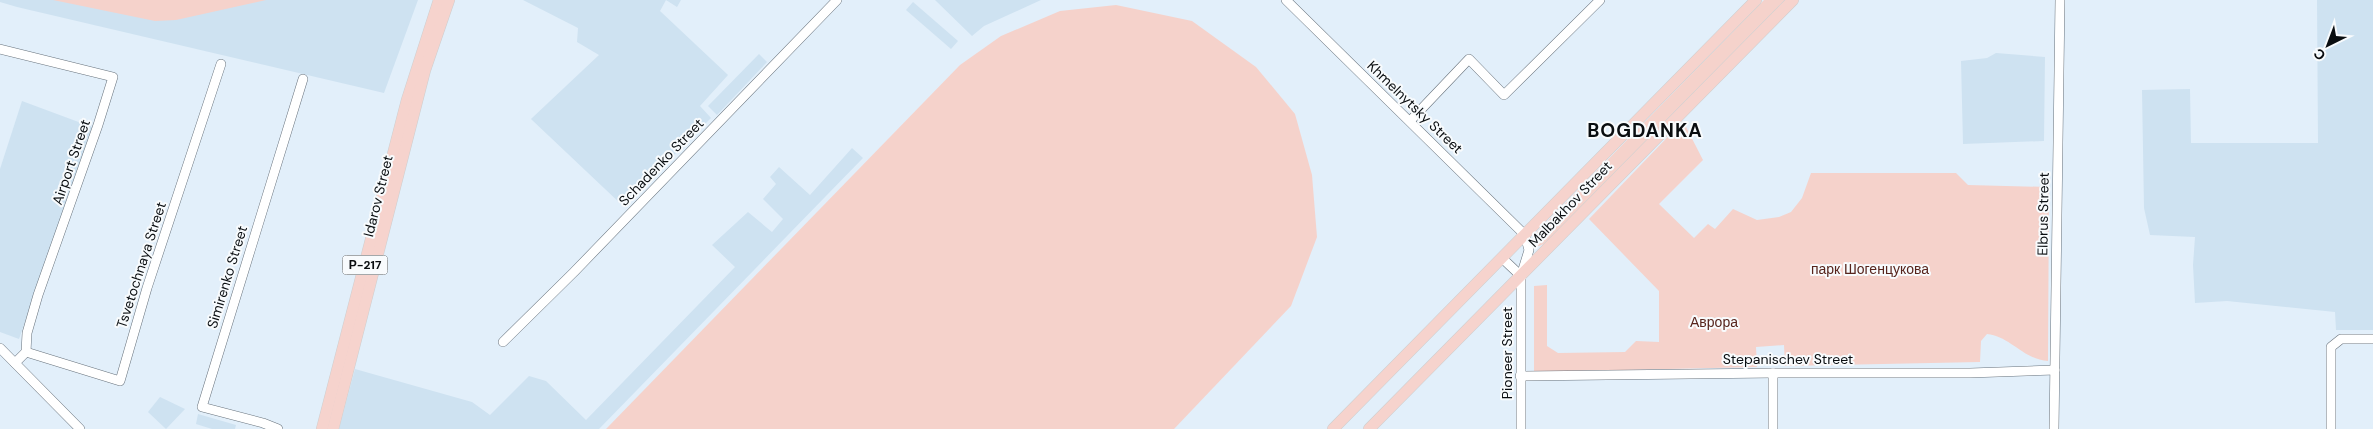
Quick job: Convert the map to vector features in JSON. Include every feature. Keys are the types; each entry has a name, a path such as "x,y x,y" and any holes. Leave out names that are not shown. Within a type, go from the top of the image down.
{"main road":[{"name":"Idarov Street","path":"322,429 410,92 439,0"},
{"name":"Idarov Street","path":"333,429 425,70 449,0"},
{"name":"Malbakhov Street","path":"1333,429 1756,0"},
{"name":"Malbakhov Street","path":"1369,429 1793,0"}],"street":[{"name":"Schadenko Street","path":"503,342 574,272 837,0"},
{"name":"Khmelnytsky Street","path":"1286,0 1525,235"},
{"path":"1410,121 1470,59 1504,95 1600,0"},
{"name":"Elbrus Street","path":"2054,429 2060,0"},
{"name":"Airport Street","path":"0,49 113,77 38,295 27,333 26,352"},
{"name":"Tsvetochnaya Street","path":"26,352 120,381 147,288 221,64"},
{"name":"Simirenko Street","path":"278,429 263,423 202,407 303,79"},
{"path":"1525,235 1529,250 1543,253"},
{"name":"Pioneer Street","path":"1521,429 1521,276 1529,250"},
{"path":"1502,258 1521,276"},
{"path":"2331,429 2332,347 2341,339 2373,339"},
{"path":"0,348 80,429"},
{"path":"15,363 26,352"},
{"name":"Stepanischev Street","path":"1520,376 1970,373 2055,370"},
{"path":"1773,373 1773,429"}],"shaded area":[{"path":"0,0 418,0 384,93 17,7 0,2"},
{"path":"523,0 666,0 660,11 728,75 700,106 711,118 623,206 531,119 599,55 577,42 578,28"},
{"path":"666,0 681,0 677,7"},
{"path":"935,0 1041,0 984,26 972,36"},
{"path":"2317,0 2373,0 2373,330 2336,330 2335,312 2227,301 2195,303 2193,265 2195,237 2150,235 2144,208 2142,90 2190,89 2191,143 2318,143"},
{"path":"913,2 958,41 951,49 906,10"},
{"path":"1996,53 2045,57 2044,141 1963,144 1961,61 1987,58"},
{"path":"759,54 767,62 717,115 708,106"},
{"path":"22,101 92,127 19,339 0,332 0,169"},
{"path":"852,148 863,158 599,429 339,429 355,369 472,402 490,415 529,376 546,381 586,420 735,267 712,245 748,212 772,232 783,219 763,199 776,184 770,177 779,167 810,195"},
{"path":"160,397 185,409 166,429 148,412"},
{"path":"198,414 236,425 235,429 212,429 196,424"}],"green space":[{"path":"53,0 266,0 176,20 155,21"},
{"path":"1764,0 1785,0 1544,244 1539,246 1534,244 1533,238 1535,234"},
{"path":"1116,5 1192,21 1256,67 1295,114 1312,175 1317,237 1291,306 1174,429 606,429 960,65 1001,36 1060,11"},
{"name":"парк Шогенцукова","path":"1683,121 1703,160 1659,204 1694,238 1708,224 1715,229 1733,209 1757,220 1779,217 1791,212 1802,198 1811,173 1956,173 1968,185 2049,187 2048,361 2032,357 2003,339 1987,334 1981,341 1980,362 1785,366 1784,345 1756,347 1757,367 1534,372 1534,286 1547,285 1547,346 1558,353 1625,352 1636,341 1659,342 1659,291 1589,219"}],"district":[{"name":"BOGDANKA","path":"1645,130"}],"park label":[{"name":"Аврора","path":"1714,322"}]}
